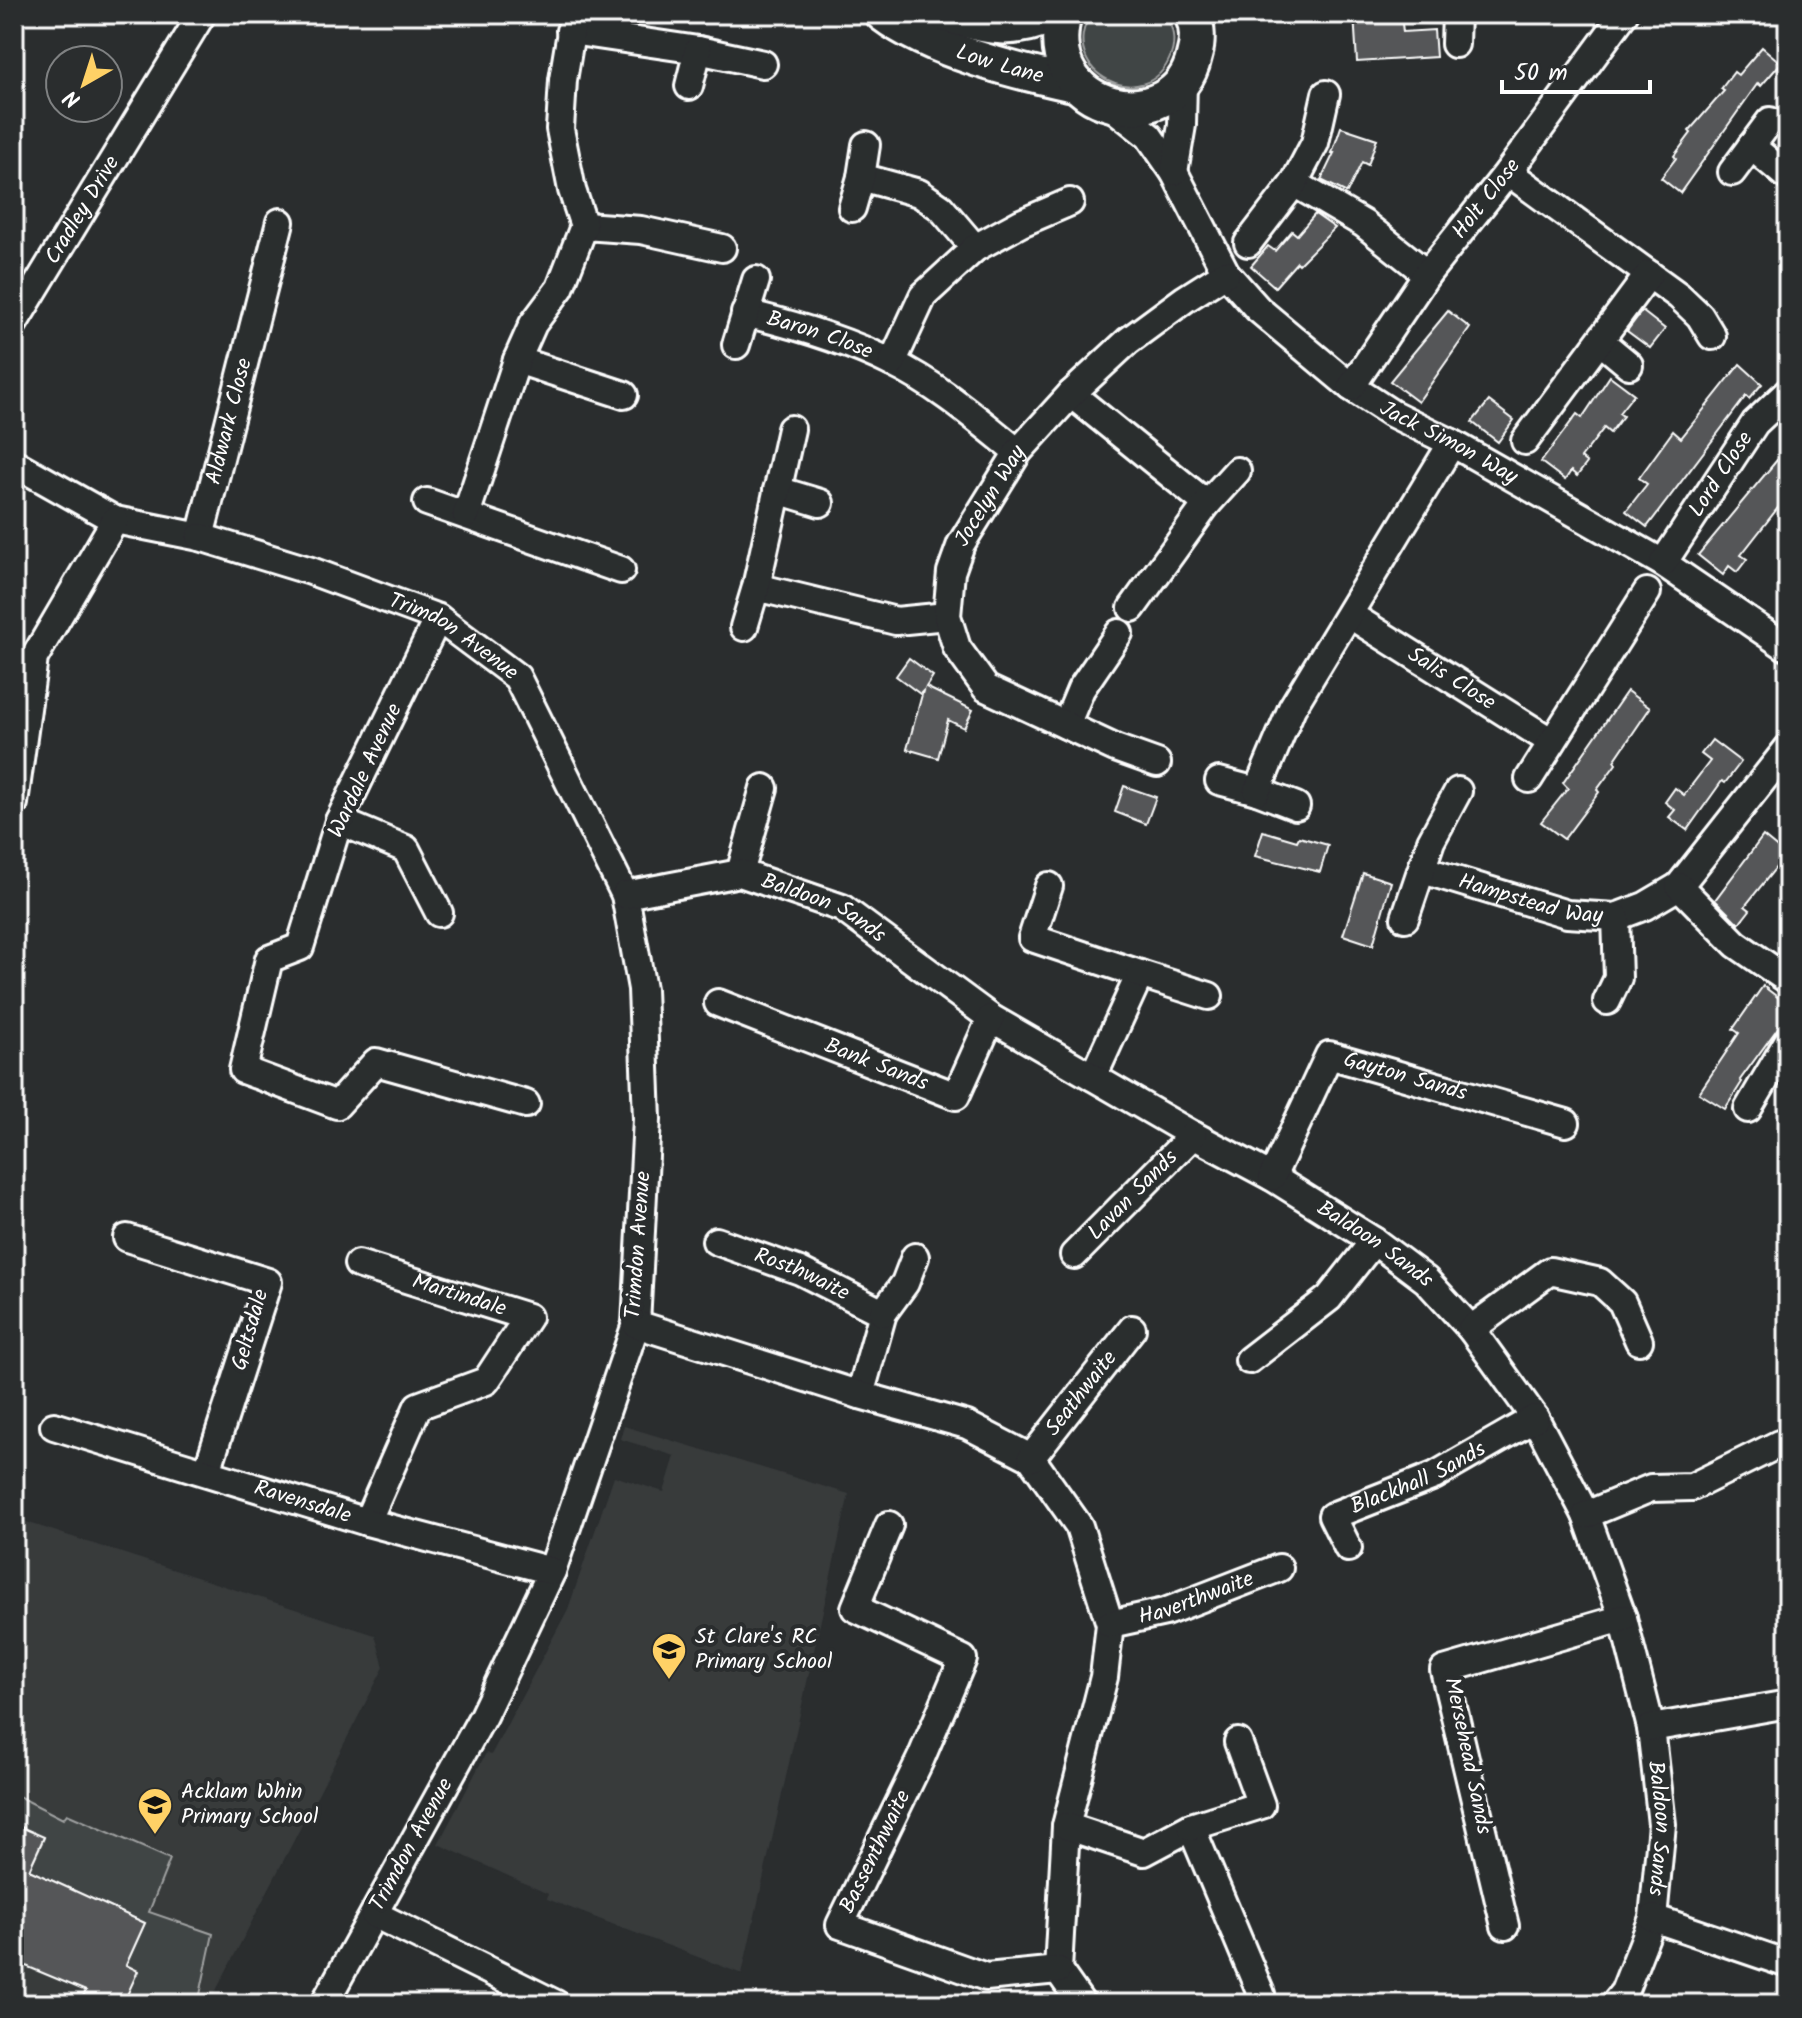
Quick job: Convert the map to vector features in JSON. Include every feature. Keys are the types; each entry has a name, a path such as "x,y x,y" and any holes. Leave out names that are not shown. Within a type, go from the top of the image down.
{"main road":[{"name":"Low Lane","path":"883,14 926,38 978,59 1078,85"},
{"name":"Low Lane","path":"945,14 977,24 1006,28 1033,24 1057,14"},
{"path":"1064,14 1060,50 1066,69 1078,85 1093,98 1111,106 1138,107 1163,99 1183,81 1193,64 1194,29 1221,14"}],"street":[{"name":"Cradley Drive","path":"14,323 202,14"},
{"path":"1455,44 1456,14"},
{"name":"Holt Close","path":"1351,387 1427,274 1508,172 1624,14"},
{"path":"466,515 517,360 533,324 560,288 584,226 572,190 560,129 563,80 572,22 763,64"},
{"path":"689,86 698,50"},
{"path":"1174,172 1182,125 1183,81"},
{"path":"1248,243 1294,183 1315,143 1326,94"},
{"name":"Jack Simon Way","path":"1111,106 1149,136 1174,172 1226,273 1258,309 1351,387 1391,413 1452,443 1663,563 1788,648"},
{"path":"1732,172 1770,121"},
{"path":"852,208 866,145"},
{"path":"1751,146 1788,177"},
{"path":"1508,172 1679,296 1700,316 1712,336"},
{"path":"861,177 919,193 941,208 975,248"},
{"path":"1294,183 1364,224 1427,274"},
{"name":"Baron Close","path":"892,363 923,296 975,248 1021,223 1070,202"},
{"name":"Aldwark Close","path":"200,537 280,222"},
{"path":"584,226 641,230 722,248"},
{"name":"Jocelyn Way","path":"1157,763 1115,748 986,688 957,648 947,616 951,572 961,544 1018,452 1071,394 1128,341 1226,273"},
{"path":"1525,441 1649,274"},
{"name":"Baron Close","path":"736,345 756,280"},
{"name":"Baron Close","path":"745,313 800,327 892,363 960,405 1018,452"},
{"path":"1600,341 1629,365"},
{"path":"517,360 624,395"},
{"name":"Lord Close","path":"1663,563 1755,423 1788,392"},
{"path":"1071,394 1207,504"},
{"path":"744,627 756,587 791,429"},
{"path":"1257,791 1292,708 1452,443"},
{"path":"14,463 115,520 200,537"},
{"path":"1132,608 1167,556 1237,471"},
{"path":"777,490 820,503"},
{"path":"427,502 621,570"},
{"path":"14,803 34,658 115,520"},
{"name":"Trimdon Avenue","path":"200,537 311,571 438,618 517,677 625,895 642,989 647,1119 636,1324 552,1571 483,1716 324,2004"},
{"path":"756,587 896,621 947,616"},
{"path":"1529,779 1647,592"},
{"name":"Salis Close","path":"1350,615 1552,742"},
{"name":"Wardale Avenue","path":"438,618 339,821 300,947 269,959 243,1070 337,1105 376,1062 526,1104"},
{"path":"1066,725 1081,689 1119,633"},
{"name":"Hampstead Way","path":"1423,870 1567,914 1616,917 1645,906 1679,886 1788,748"},
{"path":"1219,781 1296,806"},
{"path":"740,873 764,788"},
{"path":"1405,918 1431,841 1458,791"},
{"path":"339,821 406,849 439,913"},
{"name":"Baldoon Sands","path":"625,895 740,873 842,908 991,1018 1272,1177 1374,1241 1426,1280 1471,1329 1535,1418 1586,1515 1623,1618 1651,1728 1662,1824 1653,1918 1624,1992 1614,2004"},
{"path":"1049,886 1032,938 1209,996"},
{"path":"1679,886 1736,944 1788,980"},
{"path":"1607,1001 1618,978 1616,917"},
{"path":"1093,1077 1140,974"},
{"name":"Bank Sands","path":"718,1003 956,1096 991,1018"},
{"path":"1748,1109 1788,1041"},
{"name":"Gayton Sands","path":"1272,1177 1329,1055 1566,1123"},
{"name":"Lavan Sands","path":"1074,1255 1193,1135"},
{"name":"Geltsdale","path":"127,1238 268,1282 207,1471"},
{"name":"Rosthwaite","path":"716,1241 800,1271 883,1313"},
{"path":"1249,1360 1329,1298 1374,1241"},
{"path":"860,1395 883,1313 905,1283 915,1257"},
{"name":"Martindale","path":"358,1264 528,1317 486,1381 418,1406 367,1522"},
{"path":"1471,1329 1550,1271 1600,1282 1622,1302 1639,1341"},
{"path":"636,1324 860,1395 967,1425 1031,1458 1079,1526 1110,1624 1104,1677 1066,1826 1058,1970 1082,2004"},
{"name":"Seathwaite","path":"1031,1458 1132,1329"},
{"name":"Blackhall Sands","path":"1348,1548 1332,1516 1434,1476 1535,1418"},
{"name":"Ravensdale","path":"54,1426 367,1522 552,1571"},
{"path":"1586,1515 1651,1488 1692,1487 1779,1444"},
{"name":"Bassenthwaite","path":"889,1525 855,1608 963,1659 921,1758 840,1925 986,1977 1058,1970"},
{"name":"Haverthwaite","path":"1110,1624 1165,1612 1279,1568"},
{"name":"Mersehead Sands","path":"1505,1926 1444,1670 1623,1618"},
{"path":"1651,1728 1788,1704"},
{"path":"1066,1826 1144,1852 1191,1827 1261,1805 1238,1742"},
{"path":"1191,1827 1261,1994"},
{"path":"374,1914 556,2004"},
{"path":"1653,1918 1788,1964"}],"shaded area":[{"path":"1091,14 1165,14 1172,29 1173,45 1171,55 1159,74 1144,83 1126,85 1108,80 1094,70 1085,54 1083,35"},
{"name":"St Clare's RC Primary School","path":"624,1426 849,1494 742,1974 547,1899 548,1894 438,1844 486,1753 491,1755 568,1609 614,1476 664,1492 675,1456 620,1439"},
{"name":"Acklam Whin Primary School","path":"14,1518 375,1635 384,1667 209,2004 14,2004"},
{"path":"14,1794 63,1819 67,1814 170,1859 149,1912 213,1934 198,2004 123,2004 126,1965 145,1923 29,1870 44,1838 14,1824"}],"building":[{"path":"1354,14 1401,14 1403,32 1434,30 1436,57 1357,62"},
{"path":"1762,47 1781,63 1761,86 1758,83 1680,193 1661,178 1691,133 1689,131 1724,91 1721,89 1734,72 1738,75"},
{"path":"1341,127 1377,139 1368,165 1362,162 1347,193 1321,180 1334,153"},
{"path":"1315,214 1335,228 1299,264 1297,262 1275,287 1251,266 1268,246 1275,251 1292,231 1297,235"},
{"path":"1448,311 1470,328 1418,402 1390,381"},
{"path":"1642,311 1665,329 1650,348 1627,331"},
{"path":"1740,364 1762,384 1749,399 1746,396 1647,527 1626,511 1647,484 1639,478 1673,431 1681,438"},
{"path":"1610,376 1634,394 1619,413 1623,416 1610,433 1604,428 1581,458 1587,463 1577,476 1571,471 1565,480 1541,462 1577,414 1582,418"},
{"path":"1489,401 1514,420 1498,442 1472,422"},
{"path":"1777,460 1788,469 1788,495 1741,555 1747,559 1737,572 1729,566 1723,575 1698,555"},
{"path":"909,658 933,676 926,687 973,710 964,728 948,720 938,758 907,749 923,691 920,694 896,676"},
{"path":"1627,691 1650,708 1614,761 1616,764 1597,790 1599,792 1564,839 1541,822 1568,788 1563,783"},
{"path":"1712,740 1741,762 1725,783 1722,781 1687,830 1669,817 1675,810 1665,802 1675,788 1684,795 1710,761 1701,754"},
{"path":"1124,786 1156,797 1146,824 1115,812"},
{"path":"1263,831 1297,841 1299,837 1328,845 1320,872 1255,856"},
{"path":"1763,836 1786,855 1745,906 1750,910 1739,924 1715,900"},
{"path":"1363,873 1391,882 1373,945 1343,935"},
{"path":"1763,986 1788,1005 1788,1014 1740,1080 1742,1082 1725,1109 1699,1093 1739,1033 1733,1029"},
{"path":"14,1824 44,1837 29,1870 145,1923 126,1965 138,1971 123,2004 95,2004 82,1998 86,1991 14,1961"}],"place":[{"name":"St Clare's RC Primary School","path":"669,1681"},
{"name":"Acklam Whin Primary School","path":"155,1836"}]}
